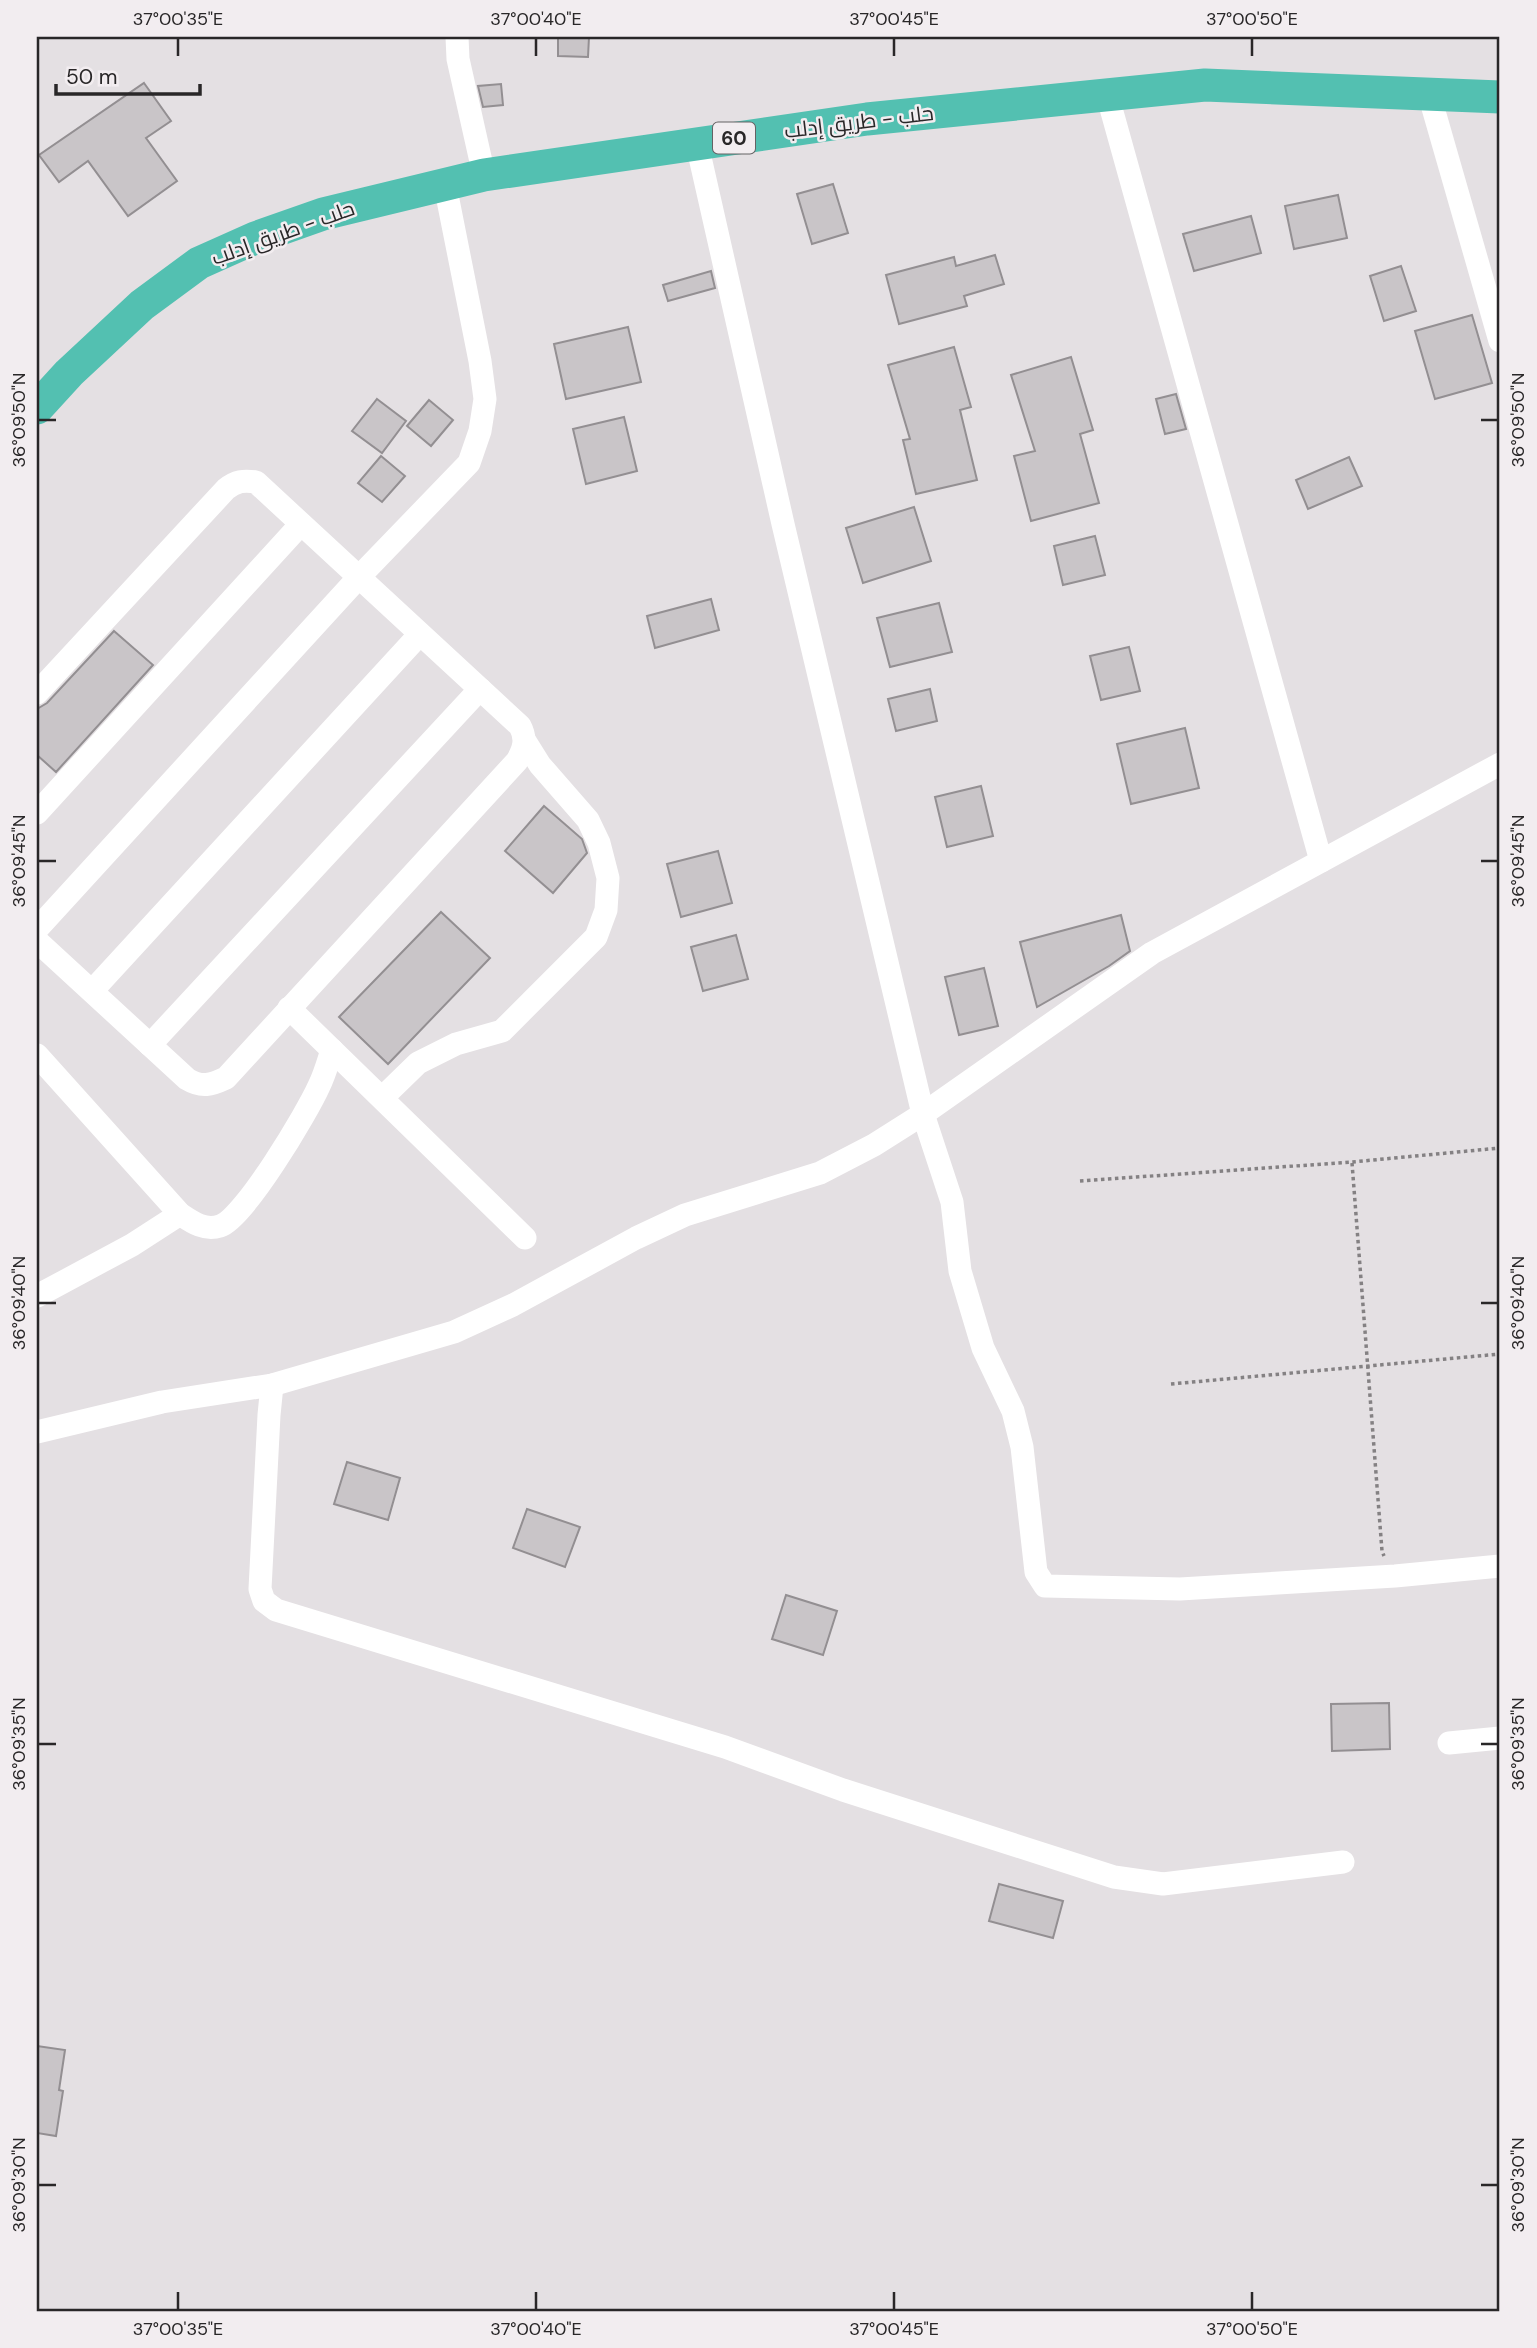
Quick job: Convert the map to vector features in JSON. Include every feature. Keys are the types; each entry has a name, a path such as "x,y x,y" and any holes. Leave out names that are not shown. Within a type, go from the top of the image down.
{"highway":[{"name":"حلب - طريق إدلب","path":"37,408 69,373 142,305 199,263 255,238 323,214 484,175 867,118 1205,85 1500,97"}],"street":[{"path":"457,37 458,60 484,175"},
{"path":"1107,94 1321,862"},
{"path":"1429,94 1500,341"},
{"path":"697,144 783,524 923,1114 952,1202 960,1271 983,1348 1013,1411 1023,1447 1036,1572 1045,1586 1180,1589 1395,1576 1500,1566"},
{"path":"445,185 485,399 480,430 470,463 359,577 38,943 187,1079 197,1085 206,1086 226,1077 517,761 525,741"},
{"path":"37,693 232,484 239,481 256,482 520,726 525,741 540,765 588,820 599,843 608,878 606,910 596,937 502,1031 456,1044 418,1063 382,1098"},
{"path":"37,813 301,524"},
{"path":"92,991 420,634"},
{"path":"150,1045 480,689"},
{"path":"37,1432 162,1402 272,1385 454,1332 513,1305 636,1238 685,1215 820,1173 874,1145 923,1114 1152,953 1500,764"},
{"path":"289,1008 525,1238"},
{"path":"37,1055 180,1214 200,1227 221,1226 238,1213 267,1175 319,1087 332,1050"},
{"path":"37,1296 132,1245 180,1214"},
{"path":"272,1385 268,1415 260,1589 264,1601 276,1610 725,1747 843,1790 1114,1877 1163,1884 1343,1862"},
{"path":"1449,1743 1500,1738"}],"path":[{"path":"1080,1181 1352,1162 1500,1148"},
{"path":"1352,1162 1382,1551 1395,1576"},
{"path":"1171,1384 1500,1354"}],"building":[{"path":"558,37 589,37 588,57 558,56"},
{"path":"144,83 171,121 146,138 177,181 128,216 88,161 59,182 39,155"},
{"path":"501,84 503,105 483,107 478,86"},
{"path":"833,184 848,233 812,244 797,194"},
{"path":"1338,195 1347,238 1294,249 1285,206"},
{"path":"1251,216 1261,253 1194,271 1183,234"},
{"path":"995,255 1004,284 964,296 967,306 899,324 886,275 954,257 956,266"},
{"path":"1401,266 1416,311 1384,321 1370,276"},
{"path":"711,271 715,288 668,301 663,285"},
{"path":"1472,315 1492,383 1435,399 1415,331"},
{"path":"628,327 641,382 566,399 554,344"},
{"path":"954,347 971,407 960,410 977,480 916,494 903,440 910,439 888,365"},
{"path":"1071,357 1093,430 1080,434 1099,503 1031,521 1014,456 1035,451 1011,375"},
{"path":"1176,394 1186,429 1165,434 1156,399"},
{"path":"377,399 406,421 382,453 352,431"},
{"path":"429,400 453,420 431,446 407,426"},
{"path":"624,417 637,471 586,484 573,429"},
{"path":"381,456 405,476 382,502 358,483"},
{"path":"1349,457 1362,486 1308,509 1296,480"},
{"path":"914,507 931,561 863,583 846,528"},
{"path":"1095,536 1105,575 1063,585 1054,546"},
{"path":"711,599 719,630 655,648 647,616"},
{"path":"939,603 952,652 890,667 877,618"},
{"path":"114,631 153,665 56,772 37,755 37,709 47,703"},
{"path":"1129,647 1140,691 1101,700 1090,656"},
{"path":"930,689 937,721 896,731 888,699"},
{"path":"1185,728 1199,788 1131,804 1117,744"},
{"path":"981,786 993,836 947,847 935,797"},
{"path":"544,806 582,839 587,853 553,893 505,851"},
{"path":"718,851 732,903 681,917 667,864"},
{"path":"441,912 490,958 388,1064 339,1017"},
{"path":"1121,915 1130,951 1037,1007 1020,942"},
{"path":"736,935 748,979 703,991 691,947"},
{"path":"984,968 998,1026 959,1035 945,977"},
{"path":"347,1462 400,1478 388,1520 334,1504"},
{"path":"527,1509 580,1527 565,1567 513,1548"},
{"path":"786,1595 837,1611 823,1655 772,1639"},
{"path":"1389,1703 1390,1749 1332,1751 1331,1704"},
{"path":"999,1884 1063,1901 1053,1938 989,1921"},
{"path":"37,2046 65,2050 59,2090 63,2091 56,2136 37,2133"}]}
